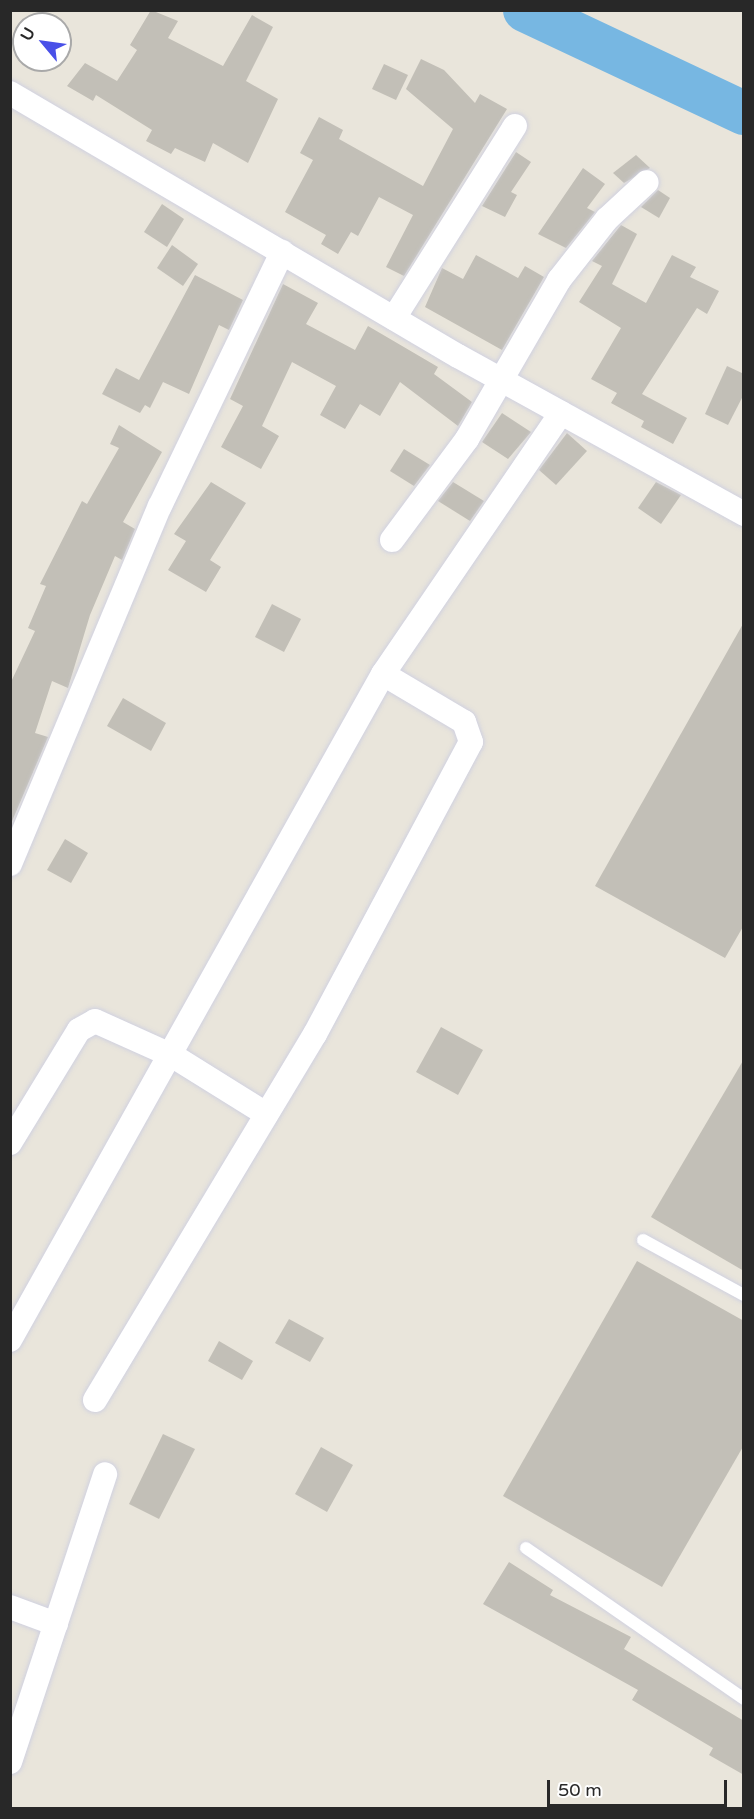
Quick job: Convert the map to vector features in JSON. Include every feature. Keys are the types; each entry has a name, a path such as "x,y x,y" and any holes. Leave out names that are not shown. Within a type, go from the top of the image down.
{"street":[{"path":"10,93 501,380 744,514"},
{"path":"394,318 516,126"},
{"path":"392,540 467,439 586,242 647,182"},
{"path":"10,864 160,506 282,252"},
{"path":"10,1340 173,1056 383,674 561,413"},
{"path":"95,1400 267,1114 471,742 464,722 383,674"},
{"path":"10,1143 86,1024 105,1024 173,1056 267,1114"},
{"path":"10,1762 105,1474"},
{"path":"10,1607 56,1624"}],"lane":[{"path":"643,1240 744,1294"},
{"path":"526,1548 744,1699"}],"building":[{"path":"151,10 178,21 168,38 223,66 252,15 273,27 246,81 278,99 248,163 213,143 205,162 175,148 171,154 146,141 152,130 96,95 93,101 67,86 85,63 117,81 137,50 130,45"},
{"path":"421,59 444,70 475,103 480,94 507,109 404,276 386,267 413,215 379,197 358,236 351,232 338,254 321,244 326,235 285,212 313,160 300,153 319,117 343,130 339,139 423,186 453,129 406,89"},
{"path":"384,64 408,75 396,100 372,89"},
{"path":"516,152 531,162 511,192 517,195 505,217 482,206"},
{"path":"636,155 650,168 624,183 613,173"},
{"path":"583,168 605,184 587,208 595,212 566,248 538,234"},
{"path":"658,190 670,198 659,218 641,207"},
{"path":"162,204 184,219 167,247 144,232"},
{"path":"621,225 637,234 612,284 646,303 672,255 696,267 690,277 719,291 707,314 697,308 642,394 687,418 673,444 641,427 644,421 611,403 617,393 591,379 621,328 579,302 602,266 592,261"},
{"path":"172,245 198,264 183,286 157,268"},
{"path":"476,255 518,278 525,266 544,277 502,350 425,307 442,268 463,279"},
{"path":"195,275 243,300 229,330 219,325 189,394 163,382 150,408 145,405 140,413 102,394 116,368 139,380"},
{"path":"283,284 318,303 306,324 355,350 368,326 438,367 434,374 472,402 458,426 400,382 380,416 360,404 345,429 320,415 336,386 292,362 262,426 279,436 261,469 221,447 243,406 230,399"},
{"path":"727,366 744,374 744,394 728,425 705,414"},
{"path":"502,413 531,432 508,459 482,442"},
{"path":"119,425 162,452 123,522 135,529 122,560 115,556 90,615 68,688 52,681 35,733 48,737 10,826 10,684 35,631 28,628 46,586 40,584 82,501 87,504 119,448 110,444"},
{"path":"567,433 587,451 556,485 539,470"},
{"path":"404,449 430,465 414,486 390,471"},
{"path":"211,482 246,503 210,560 221,567 206,592 168,570 186,541 174,534"},
{"path":"453,482 484,501 470,521 438,501"},
{"path":"656,482 681,495 661,524 638,508"},
{"path":"272,604 301,619 284,652 255,637"},
{"path":"744,622 744,925 725,958 595,886"},
{"path":"123,698 166,723 151,751 107,726"},
{"path":"65,839 88,853 71,883 47,870"},
{"path":"441,1027 483,1050 458,1095 416,1072"},
{"path":"744,1059 744,1271 651,1217"},
{"path":"637,1261 744,1321 744,1445 662,1587 503,1496"},
{"path":"289,1319 324,1338 310,1362 275,1343"},
{"path":"219,1341 253,1361 242,1380 208,1361"},
{"path":"163,1434 195,1449 159,1519 129,1504"},
{"path":"321,1447 353,1465 327,1512 295,1494"},
{"path":"509,1562 553,1590 550,1595 631,1637 624,1649 744,1721 744,1775 709,1755 713,1748 632,1700 638,1690 483,1604"}],"waterway":[{"path":"525,10 744,113"}]}
